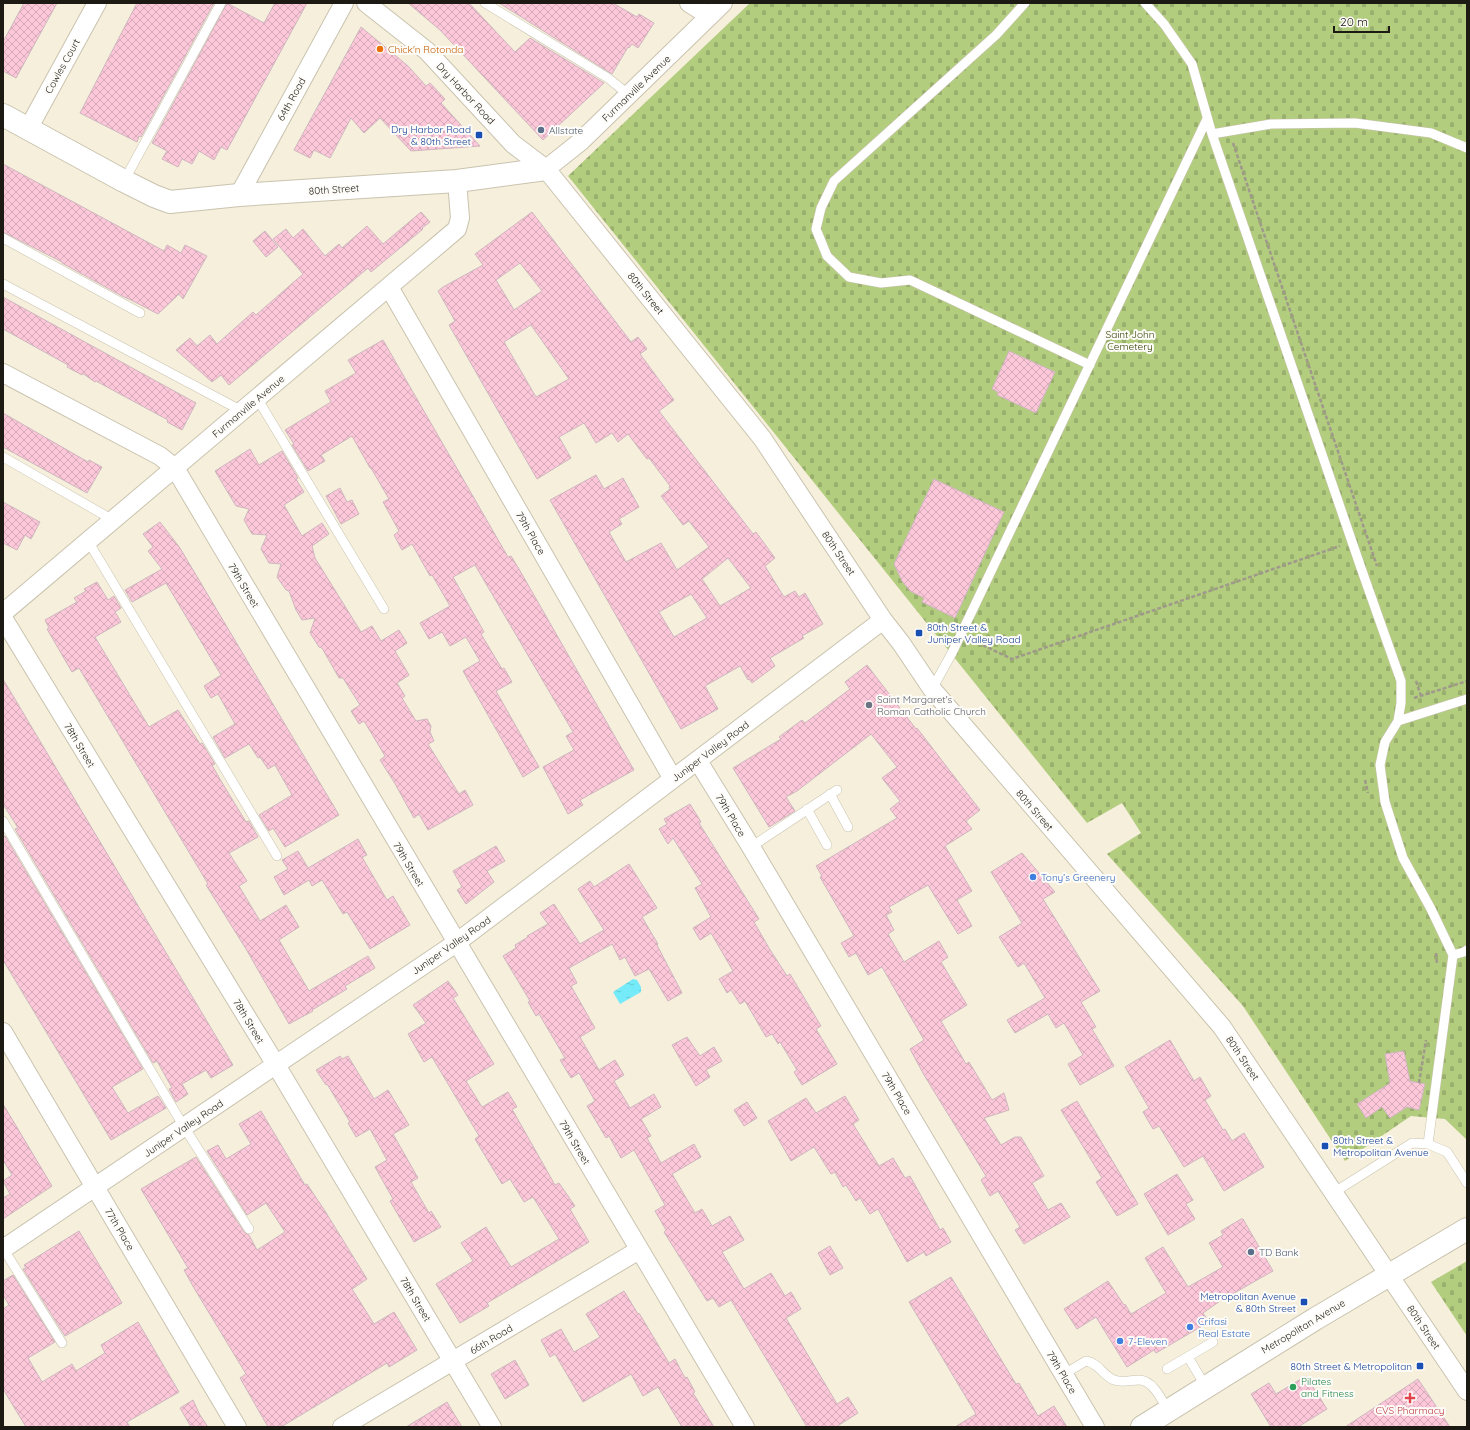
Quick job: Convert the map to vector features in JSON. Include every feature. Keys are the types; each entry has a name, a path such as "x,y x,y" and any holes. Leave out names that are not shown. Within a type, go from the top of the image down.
{"street":[{"name":"Cowles Court","path":"28,129 97,3"},
{"name":"64th Road","path":"238,195 344,3"},
{"name":"Dry Harbor Road","path":"366,3 427,51 513,144 546,169"},
{"path":"689,3 710,16"},
{"name":"Furmanville Avenue","path":"546,169 570,150 629,95 723,3"},
{"name":"80th Street","path":"3,115 124,181 170,202 238,195 457,182 546,169 762,438 883,620 901,643 932,689 1222,1027 1467,1391"},
{"name":"Furmanville Avenue","path":"3,613 457,229 460,218 457,182"},
{"name":"79th Place","path":"389,287 673,779"},
{"name":"79th Street","path":"3,373 160,456 174,468 745,1427"},
{"name":"78th Street","path":"3,618 276,1065 492,1427"},
{"name":"Juniper Valley Road","path":"3,1249 456,943 883,620"},
{"name":"79th Place","path":"698,761 751,847 1095,1427"},
{"name":"77th Place","path":"3,1032 238,1427"},
{"name":"Metropolitan Avenue","path":"1142,1427 1299,1328 1467,1229"},
{"name":"66th Road","path":"342,1427 639,1250"}],"lane":[{"path":"124,181 221,3"},
{"path":"485,3 608,78 629,95"},
{"path":"1025,3 996,36 834,181 821,208 816,229 827,256 849,277 881,283 910,280 1090,365"},
{"path":"1145,3 1164,24 1192,64 1212,134 1401,681 1402,703 1398,721 1385,742 1380,765 1385,802 1403,858 1431,909 1453,955 1428,1144"},
{"path":"932,689 946,666 1208,119"},
{"path":"1212,134 1271,124 1355,123 1431,133 1467,148"},
{"path":"3,238 140,313"},
{"path":"3,284 242,411"},
{"path":"258,398 384,609"},
{"path":"3,458 113,520"},
{"path":"88,541 277,856"},
{"path":"1398,721 1467,699"},
{"path":"751,847 833,792 848,827"},
{"path":"807,809 827,845"},
{"path":"3,821 184,1127 249,1230"},
{"path":"1453,955 1467,950"},
{"path":"1334,1193 1412,1143 1428,1144 1447,1152 1467,1183"},
{"path":"3,1249 62,1343"},
{"path":"1167,1369 1213,1342"},
{"path":"1188,1357 1206,1387"},
{"path":"1064,1374 1086,1361 1091,1362 1113,1380 1120,1382 1140,1380 1150,1384 1168,1411"}],"path":[{"path":"1229,131 1377,568"},
{"path":"960,635 1012,659 1352,542"},
{"path":"1413,674 1421,696"},
{"path":"1402,703 1467,681"},
{"path":"1365,780 1369,795"},
{"path":"1435,950 1437,970"},
{"path":"1418,1083 1427,1034"}],"green space":[{"name":"Saint John Cemetery","path":"750,3 1467,3 1467,1140 1445,1119 1411,1116 1345,1161 1243,1006 1107,854 1141,833 1122,803 1087,823 568,176"},
{"path":"1467,1261 1467,1336 1431,1282"}],"water":[{"path":"633,979 637,980 641,987 641,992 620,1004 613,992"}],"building":[{"path":"24,3 57,3 16,78 3,71 3,42"},
{"path":"137,3 214,3 137,142 80,113"},
{"path":"227,3 264,23 275,3 307,3 227,150 221,147 214,160 199,151 192,164 182,159 178,167 162,159 167,151 152,143"},
{"path":"408,3 469,3 515,52 530,38 604,83 543,140 440,30"},
{"path":"499,3 613,3 637,17 639,14 654,23 638,48 632,44 629,48 628,47 612,74"},
{"path":"361,27 408,66 426,86 430,83 445,99 441,103 480,146 411,151 380,118 364,133 351,118 330,158 314,150 310,158 294,150"},
{"path":"3,164 164,251 167,245 181,253 185,245 207,256 183,299 179,294 158,314 3,232"},
{"path":"421,212 430,222 422,228 423,229 371,272 368,268 229,385 221,375 212,382 176,350 190,338 197,346 210,335 217,344 253,312 256,315 303,274 273,239 286,229 293,238 303,229 325,256 339,244 342,248 367,226 383,244"},
{"path":"532,212 631,342 638,337 647,349 640,354 674,400 659,411 753,534 756,532 775,558 765,566 784,597 795,591 799,597 805,593 823,624 802,636 804,638 770,658 775,666 752,683 749,679 748,680 740,666 705,686 718,709 681,729 550,500 596,475 604,489 623,478 639,507 619,519 622,524 609,532 626,562 661,543 677,570 709,547 689,521 683,525 661,496 670,489 670,486 649,458 647,459 628,434 618,442 612,433 596,443 584,423 559,437 571,458 537,479 449,325 455,321 438,291 483,265 475,254","holes":["520,263 542,291 514,310 496,280","531,325 569,379 536,397 504,342","728,558 751,588 720,606 702,579","691,594 707,618 674,637 659,612"]},
{"path":"265,231 278,247 266,257 253,241"},
{"path":"3,297 196,403 182,430 167,422 168,420 96,381 95,382 82,373 82,375 67,367 68,365 3,329"},
{"path":"383,340 508,557 511,556 519,569 634,770 580,800 583,805 568,814 543,767 574,750 566,736 573,732 475,565 453,577 484,632 481,634 502,669 504,668 512,682 496,691 539,767 523,777 463,671 480,661 466,637 450,646 442,632 429,639 420,623 450,606 432,575 430,576 412,544 402,550 394,535 399,531 383,502 389,499 352,436 321,455 325,461 308,471 292,445 294,444 285,430 331,402 325,391 356,373 348,360"},
{"path":"1009,351 1055,372 1036,413 997,395 998,392 992,389"},
{"path":"3,413 88,462 89,460 102,467 87,493 3,447"},
{"path":"250,449 259,465 282,451 298,478 296,479 304,492 284,505 302,536 322,523 329,534 312,546 315,558 361,632 372,626 381,641 399,630 407,643 395,651 409,675 397,683 405,696 402,698 416,721 427,719 431,726 430,732 434,741 428,744 459,794 465,790 473,805 428,830 419,814 414,818 380,760 385,756 364,721 359,724 351,711 360,705 343,678 339,678 322,648 319,647 310,633 315,618 302,620 296,610 289,591 286,590 277,577 281,564 269,563 261,549 267,535 252,534 244,520 249,509 236,506 215,471"},
{"path":"934,479 1004,512 955,618 922,602 924,598 910,591 902,581 894,564"},
{"path":"340,488 347,502 352,500 359,514 341,524 326,496"},
{"path":"3,502 40,522 31,539 25,535 17,550 3,543"},
{"path":"160,522 180,548 339,815 285,847 273,828 269,831 259,815 292,795 275,765 268,769 260,757 258,758 249,744 225,758 213,737 235,724 218,694 211,698 204,686 221,675 166,583 132,602 125,590 162,569 148,551 153,547 143,534"},
{"path":"97,582 108,600 114,596 121,608 115,612 121,622 95,637 149,727 178,710 215,764 212,765 221,781 246,822 249,821 258,837 229,853 247,881 239,886 260,921 286,905 299,927 279,940 309,991 368,956 375,968 345,986 347,989 312,1010 313,1011 289,1024 246,949 206,885 208,884 79,668 72,672 47,629 49,628 45,620 77,602 74,598 86,591 84,589"},
{"path":"867,665 980,810 966,821 972,829 945,846 972,891 957,900 972,926 958,934 928,885 889,907 892,912 886,915 894,930 888,934 904,962 939,941 948,957 941,962 967,1005 941,1021 966,1064 969,1062 992,1100 1004,1093 1009,1110 984,1118 1001,1145 1015,1137 1021,1137 1044,1176 1032,1183 1048,1210 1061,1203 1070,1217 1024,1244 1015,1230 1020,1227 998,1191 990,1196 981,1180 986,1176 924,1075 910,1049 924,1040 882,967 868,975 856,953 849,957 841,943 854,936 820,877 822,876 816,866 897,818 890,809 900,801 882,778 897,767 871,734 797,791 786,797 795,811 769,827 733,768 781,739 779,737 802,720 805,723 850,689 845,682"},
{"path":"3,679 233,1065 211,1078 206,1070 182,1084 188,1094 176,1102 169,1089 172,1088 157,1061 153,1063 15,829 18,828 3,804"},
{"path":"690,804 701,822 699,823 759,919 754,922 769,948 787,976 790,974 821,1026 816,1029 837,1064 802,1085 794,1072 797,1070 780,1042 778,1044 772,1034 766,1037 745,1001 740,1004 731,990 727,993 719,979 733,971 711,933 700,940 693,928 711,917 695,888 702,884 673,838 668,844 659,829 667,824 664,819"},
{"path":"5,836 143,1069 112,1087 128,1113 158,1096 166,1108 111,1140 3,960 3,837"},
{"path":"358,839 367,855 362,857 387,900 393,896 410,925 370,949 347,912 343,914 322,880 312,886 309,880 284,895 274,877 288,869 282,860 298,851 308,868"},
{"path":"496,846 505,861 487,871 494,882 466,904 457,890 462,887 453,871"},
{"path":"1022,853 1055,892 1043,899 1100,991 1081,1002 1096,1027 1092,1029 1114,1066 1080,1085 1068,1064 1083,1055 1064,1023 1056,1028 1048,1014 1015,1033 1007,1020 1045,998 1024,963 1018,967 999,937 1022,923 991,872"},
{"path":"629,864 657,908 642,917 658,944 657,945 682,993 668,1001 649,969 635,976 625,957 620,960 612,944 569,968 577,983 571,986 595,1028 580,1037 599,1070 615,1060 624,1075 614,1081 630,1108 654,1094 661,1107 641,1119 651,1136 647,1138 661,1163 694,1144 701,1157 672,1174 695,1213 702,1209 712,1226 730,1216 744,1240 722,1252 744,1289 771,1273 785,1296 791,1292 801,1309 786,1318 837,1404 848,1397 858,1413 836,1427 807,1427 731,1300 719,1307 713,1298 707,1301 664,1232 666,1230 655,1211 665,1205 634,1150 621,1158 609,1136 606,1138 587,1106 595,1101 579,1073 571,1078 560,1060 565,1058 539,1014 536,1016 528,1002 530,1001 503,956 516,948 515,945 528,937 527,936 548,924 540,913 554,904 580,944 604,930 578,889 590,881 594,887"},
{"path":"448,981 458,995 453,998 494,1064 466,1081 482,1107 508,1092 517,1107 512,1109 555,1185 559,1183 575,1206 570,1209 589,1242 487,1303 489,1306 460,1323 436,1284 473,1261 461,1243 486,1227 511,1267 559,1239 533,1197 524,1202 510,1179 502,1184 475,1139 479,1136 432,1057 424,1062 408,1034 426,1023 413,1005"},
{"path":"687,1037 700,1056 714,1047 722,1061 706,1070 710,1077 696,1086 672,1045"},
{"path":"1170,1040 1194,1081 1200,1077 1211,1096 1205,1100 1223,1130 1225,1129 1232,1141 1244,1133 1264,1167 1224,1191 1203,1156 1184,1167 1159,1126 1153,1129 1143,1112 1149,1108 1125,1067"},
{"path":"1404,1051 1410,1081 1425,1084 1419,1110 1407,1107 1390,1118 1382,1107 1366,1118 1357,1104 1390,1083 1385,1054"},
{"path":"340,1056 342,1059 348,1056 374,1099 388,1090 409,1125 393,1134 418,1178 411,1182 429,1213 431,1211 441,1227 414,1242 390,1201 393,1199 375,1167 387,1160 370,1129 356,1137 348,1123 350,1122 327,1084 326,1085 316,1070"},
{"path":"845,1096 859,1120 853,1124 879,1166 893,1158 905,1178 910,1176 940,1230 943,1228 951,1242 926,1256 924,1252 907,1262 878,1209 870,1214 860,1198 856,1201 846,1185 843,1187 835,1172 831,1174 814,1147 791,1161 768,1121 806,1098 816,1113"},
{"path":"1077,1101 1138,1204 1117,1216 1096,1182 1102,1178 1061,1110"},
{"path":"747,1102 757,1118 744,1126 734,1110"},
{"path":"3,1104 52,1186 3,1219 3,1198 10,1194 3,1181 12,1175 3,1160"},
{"path":"261,1111 305,1185 307,1184 325,1211 367,1279 352,1289 374,1324 394,1312 417,1350 389,1367 387,1363 281,1427 268,1427 240,1378 246,1374 194,1288 184,1270 188,1268 141,1189 196,1157 244,1232 249,1235 257,1250 285,1232 266,1203 247,1215 207,1151 218,1145 226,1159 251,1144 239,1124"},
{"path":"1177,1174 1193,1200 1186,1204 1195,1219 1168,1235 1144,1194"},
{"path":"1243,1219 1273,1271 1220,1301 1203,1313 1209,1322 1156,1353 1154,1350 1127,1367 1096,1317 1077,1329 1064,1309 1108,1281 1131,1314 1166,1293 1145,1258 1163,1247 1188,1287 1223,1267 1209,1243 1223,1235 1221,1231"},
{"path":"79,1231 122,1303 65,1336 23,1269 26,1268 24,1265"},
{"path":"830,1246 843,1268 830,1275 818,1253"},
{"path":"13,1275 55,1342 28,1358 42,1382 72,1364 76,1371 105,1353 101,1345 138,1322 179,1392 127,1422 130,1427 26,1427 3,1389 3,1309 9,1305 3,1295 3,1281"},
{"path":"951,1277 1016,1384 1019,1383 1038,1416 1054,1406 1067,1427 955,1427 976,1414 909,1302"},
{"path":"624,1291 669,1363 675,1359 685,1378 687,1377 695,1392 693,1393 714,1427 682,1427 658,1387 643,1396 631,1374 583,1402 555,1354 550,1357 541,1340 561,1329 574,1352 600,1337 586,1314"},
{"path":"515,1360 529,1385 505,1399 491,1374"},
{"path":"1306,1376 1327,1409 1298,1427 1271,1427 1251,1394 1269,1383 1276,1394"},
{"name":"CVS Pharmacy","path":"1418,1379 1450,1427 1345,1427"},
{"path":"193,1400 208,1427 191,1427 180,1408"},
{"path":"447,1402 462,1427 406,1427 434,1410"}],"place":[{"name":"Chick'n Rotonda","path":"380,49"},
{"name":"Allstate","path":"541,130"},
{"name":"Dry Harbor Road & 80th Street","path":"479,135"},
{"name":"80th Street & Juniper Valley Road","path":"919,633"},
{"name":"Saint Margaret's Roman Catholic Church","path":"869,705"},
{"name":"Tony’s Greenery","path":"1033,877"},
{"name":"80th Street & Metropolitan Avenue","path":"1325,1146"},
{"name":"TD Bank","path":"1251,1252"},
{"name":"Metropolitan Avenue & 80th Street","path":"1304,1302"},
{"name":"Crifasi Real Estate","path":"1190,1327"},
{"name":"7-Eleven","path":"1120,1341"},
{"name":"80th Street & Metropolitan","path":"1420,1366"},
{"name":"Pilates and Fitness","path":"1293,1387"},
{"name":"CVS Pharmacy","path":"1410,1398"}]}
